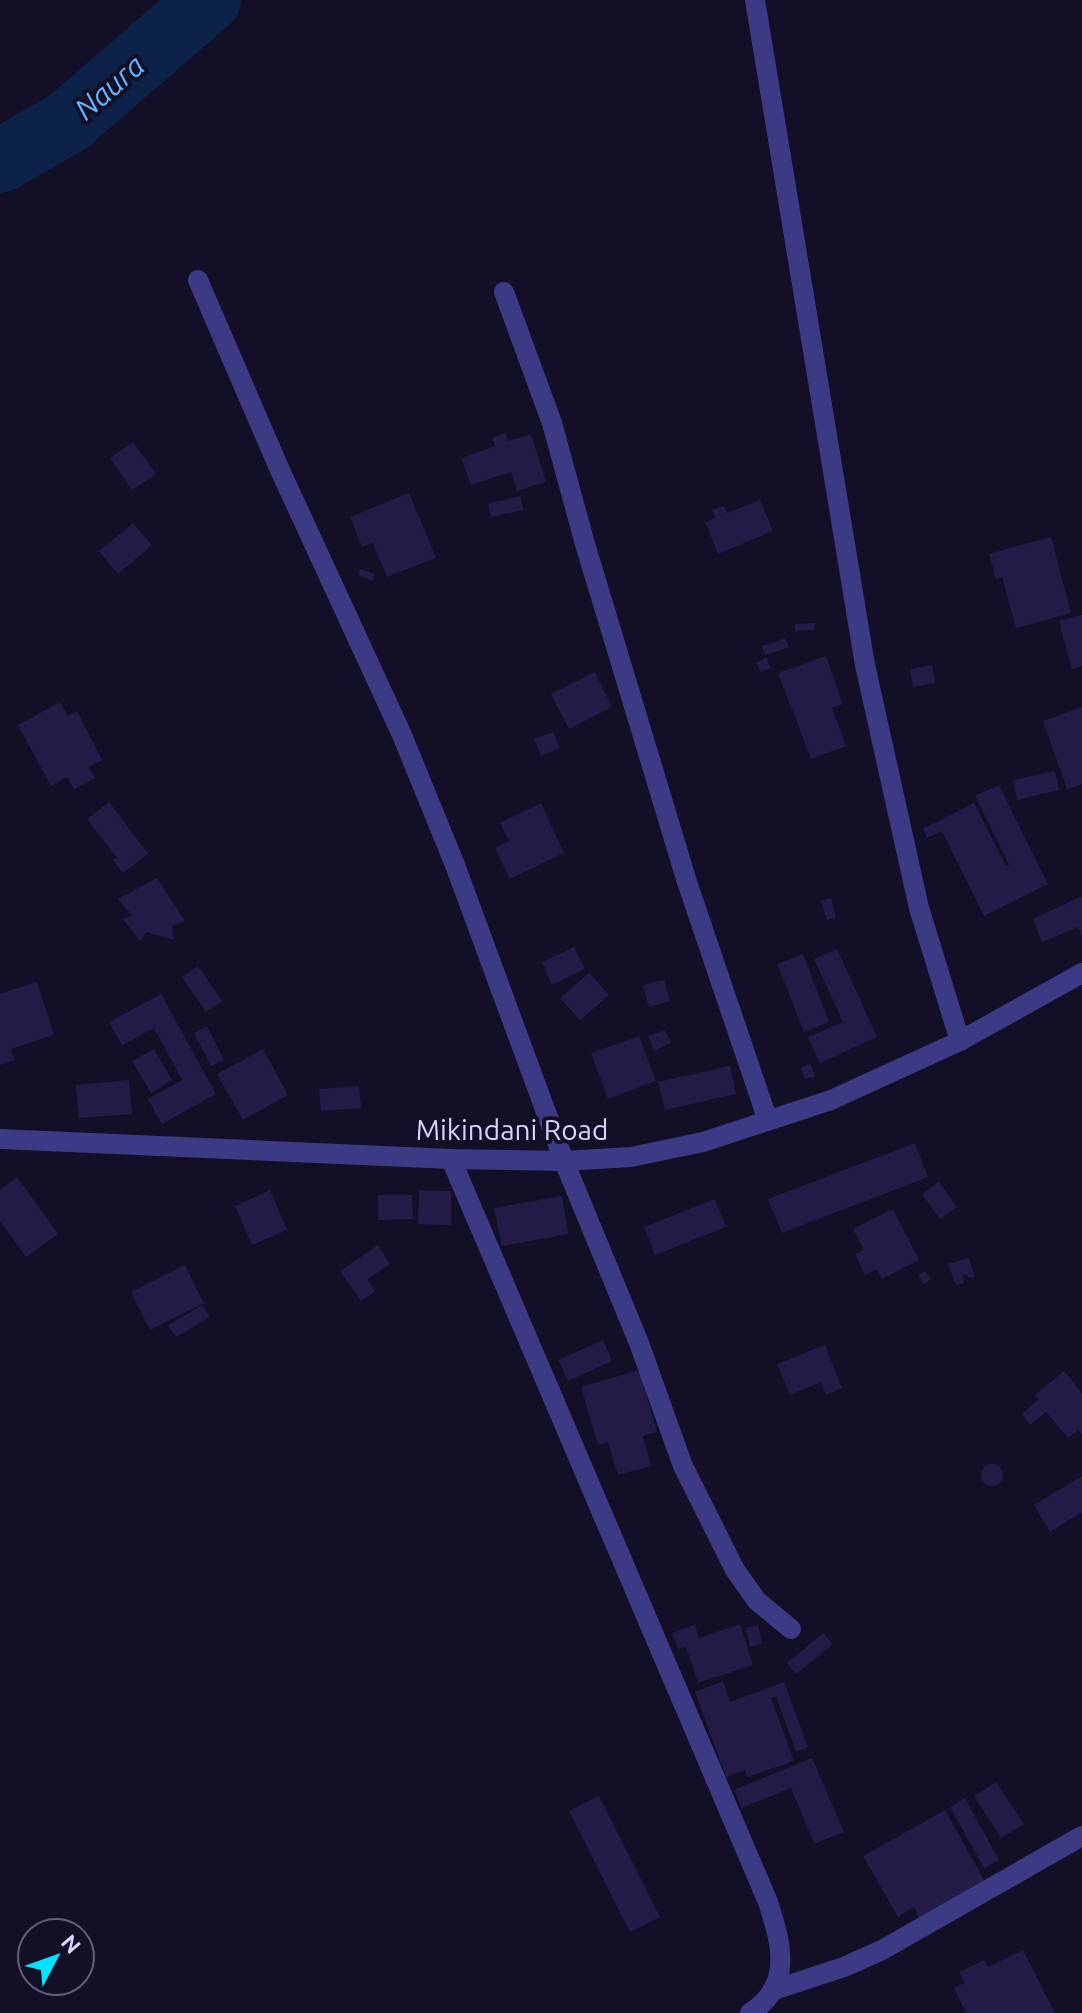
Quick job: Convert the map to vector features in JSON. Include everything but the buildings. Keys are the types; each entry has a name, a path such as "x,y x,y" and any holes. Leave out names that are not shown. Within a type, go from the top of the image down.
{"street":[{"path":"755,0 865,665 919,908 960,1041"},
{"path":"198,280 279,468 402,735 455,865 564,1161 639,1343 683,1466 735,1570 757,1601 791,1629"},
{"path":"504,292 552,423 585,544 687,882 768,1121"},
{"name":"Mikindani Road","path":"0,1139 451,1159 564,1161 631,1157 703,1142 831,1100 960,1041 1082,973"},
{"path":"451,1159 768,1902 778,1933 782,1966 774,1990"},
{"path":"750,2013 774,1990 844,1967 882,1950 1082,1836"}],"waterway":[{"name":"Naura","path":"0,161 68,122 209,0"}]}
